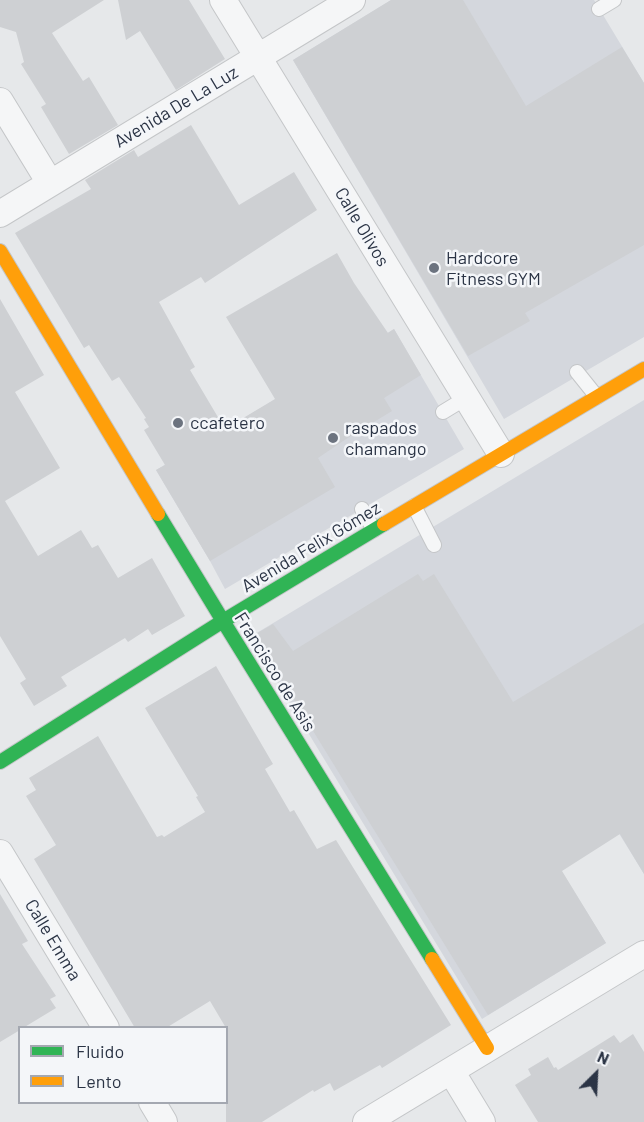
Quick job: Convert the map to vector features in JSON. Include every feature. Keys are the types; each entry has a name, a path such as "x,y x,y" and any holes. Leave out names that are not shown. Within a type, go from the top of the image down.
{"street":[{"name":"Calle Olivos","path":"223,0 501,454"},
{"name":"Avenida De La Luz","path":"0,214 352,0"},
{"path":"0,101 50,183"},
{"name":"Francisco de Asis","path":"0,251 223,621 487,1048"},
{"name":"Avenida Felix Gómez","path":"0,762 223,621 644,369"},
{"name":"Calle Emma","path":"0,853 105,1026"},
{"path":"366,1122 644,954"},
{"path":"450,1071 482,1122"},
{"path":"153,1104 164,1122"}],"lane":[{"path":"599,9 614,0"},
{"path":"577,372 597,397"},
{"path":"443,412 466,398"},
{"path":"414,506 434,545"},
{"path":"362,509 374,530"}],"shaded area":[{"path":"391,0 594,0 644,83 644,337 504,419 293,60"},
{"path":"394,329 464,449 225,589 156,470"},
{"path":"644,400 644,874 580,770 520,804 606,943 482,1019 250,637"}],"building":[{"path":"0,0 104,0 52,33 83,81 89,77 118,125 69,154 41,107 46,104 21,64 24,62 16,32 0,27"},
{"path":"118,0 189,0 225,59 176,90 140,31 126,40"},
{"path":"391,0 463,0 526,106 622,47 644,83 644,245 525,313 530,321 468,356 293,60"},
{"path":"191,125 239,205 294,172 317,210 205,283 201,277 159,302 195,367 190,370 225,429 275,399 226,317 337,253 388,333 394,329 421,375 384,398 392,411 318,458 335,487 210,561 156,470 165,465 144,430 149,427 144,419 146,418 119,377 112,381 89,345 84,348 15,233 91,189 85,180 134,150 138,157"},
{"path":"0,299 44,375 15,392 60,468 5,501 38,556 81,530 92,548 98,545 118,578 152,558 185,616 152,635 148,629 128,642 125,638 61,677 67,686 34,706 20,683 26,679 0,636"},
{"path":"418,574 423,581 434,574 513,702 644,623 644,874 620,834 562,871 606,943 488,1015 254,635 273,624 293,651"},
{"path":"216,666 273,764 265,769 290,812 294,810 317,849 336,840 451,1025 382,1068 380,1065 334,1091 330,1083 314,1092 313,1090 262,1122 226,1122 228,1026 225,1026 210,1001 169,1026 134,1026 34,859 56,845 26,796 36,790 29,778 98,736 157,837 162,835 164,837 205,812 196,797 198,796 145,708"},
{"path":"0,894 28,941 22,944 56,996 50,999 56,1008 26,1026 18,1026 18,1031 0,1042"},
{"path":"633,1034 644,1052 644,1122 538,1122 515,1085 531,1075 528,1069 548,1057 554,1068 558,1070 614,1035 620,1043"}],"traffic: fast":[{"path":"158,514 432,959"},
{"path":"0,762 223,621 384,524"}],"traffic: slow":[{"path":"0,251 158,514"},
{"path":"384,524 644,369"},
{"path":"432,959 487,1048"}],"place":[{"name":"Hardcore Fitness GYM","path":"434,268"},
{"name":"ccafetero","path":"178,423"},
{"name":"raspados chamango","path":"333,438"}]}
